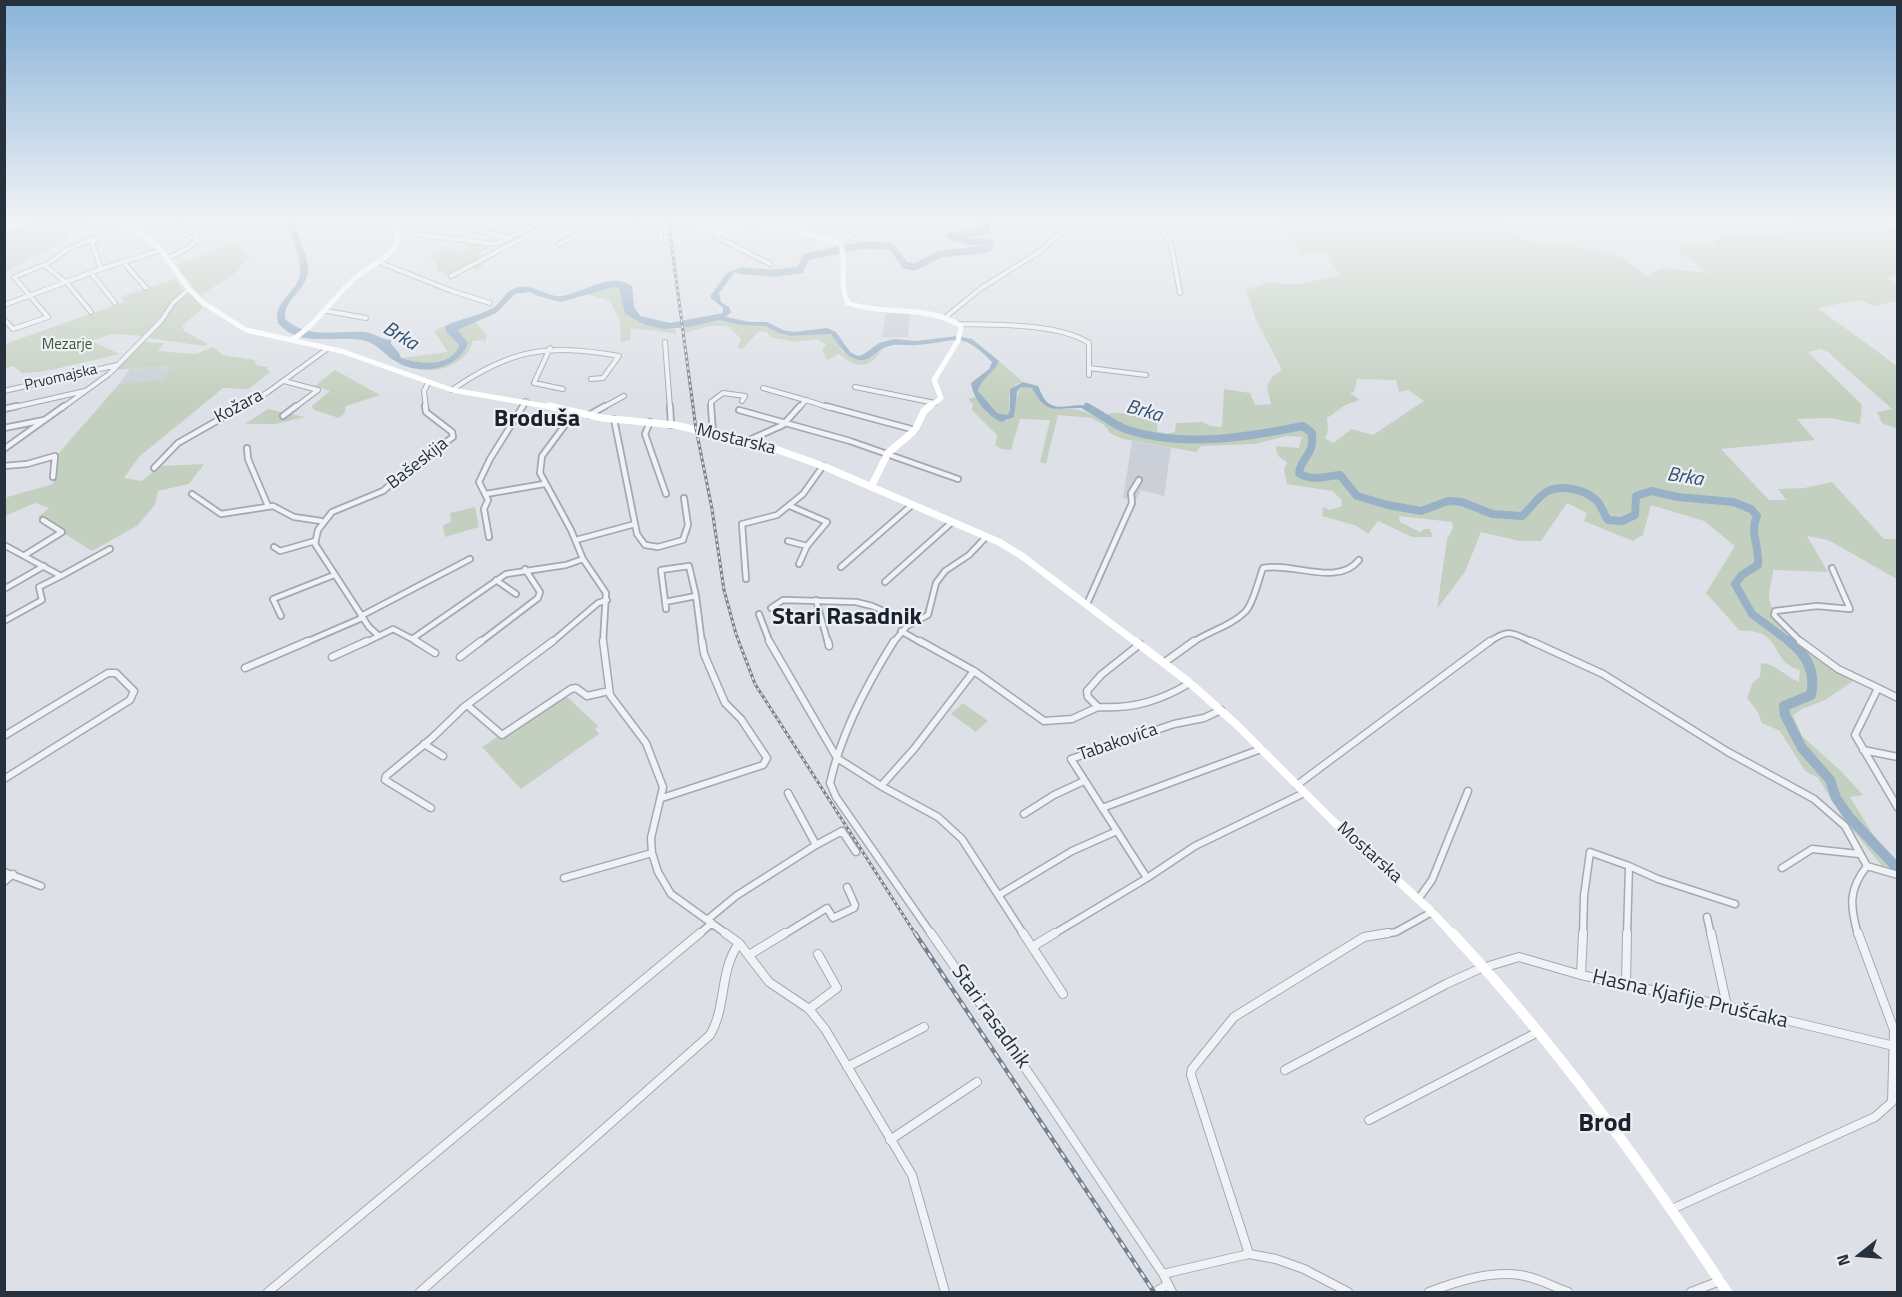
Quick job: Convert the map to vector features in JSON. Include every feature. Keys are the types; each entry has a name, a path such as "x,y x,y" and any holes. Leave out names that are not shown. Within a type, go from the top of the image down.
{"main road":[{"name":"Mostarska","path":"181,279 202,302 239,327 294,338 381,364 452,390 526,401 588,416 671,425 747,441 823,466 986,537 1022,556 1190,683 1261,748 1304,793 1419,898 1485,967 1538,1032 1671,1209 1727,1293"},
{"path":"294,338 311,328 355,279"},
{"path":"845,279 844,297 848,303 870,309 933,311 947,316 961,328 957,342 935,375 934,382 942,396 924,411 915,430 888,453 871,487"}],"street":[{"path":"4,319 14,329 48,316 15,279"},
{"path":"62,279 91,312"},
{"path":"4,305 78,279"},
{"path":"95,279 115,303"},
{"path":"138,279 146,288"},
{"path":"420,279 490,303"},
{"path":"947,316 997,279"},
{"path":"1177,279 1180,293"},
{"path":"4,449 118,365 161,321 173,303 189,290"},
{"path":"327,310 366,318"},
{"path":"959,324 1041,329 1081,337 1089,343 1089,375"},
{"path":"665,342 671,425"},
{"path":"550,348 534,383 563,389"},
{"path":"452,390 499,361 550,348 619,356 603,378 591,379"},
{"name":"Kožara","path":"154,468 178,442 284,381 327,349"},
{"name":"Prvomajska","path":"4,391 118,365"},
{"path":"1089,368 1146,375"},
{"path":"283,416 318,390 317,387 284,381"},
{"name":"Bašeskija","path":"321,521 343,506 382,492 405,471 453,436 452,432 426,412 424,391 428,383"},
{"path":"855,387 934,403"},
{"path":"763,388 915,430"},
{"path":"4,410 87,390"},
{"path":"712,433 711,402 725,391 745,396 742,401"},
{"path":"588,416 624,396"},
{"path":"747,441 764,435 787,421 805,400"},
{"path":"489,537 484,509 488,502 479,480 526,401"},
{"path":"739,410 787,421 888,453 958,480"},
{"path":"571,412 565,425 546,447 540,460 540,473 576,540 583,559 604,588 607,600 602,637 609,691 615,705 635,726 646,743 663,788 651,834 652,854 661,879 671,894 740,943 769,982 809,1009 825,1029 915,1184 945,1293"},
{"path":"615,419 631,495 634,524 643,546 651,548 683,540 687,536 684,498"},
{"path":"4,429 45,420"},
{"path":"650,422 646,436 666,494"},
{"path":"247,448 248,459 268,506"},
{"path":"4,465 27,464 53,456 53,477"},
{"path":"746,579 742,524 774,517 790,506 804,494 823,466"},
{"path":"1087,604 1132,503 1131,494 1139,480"},
{"path":"486,494 544,484"},
{"path":"192,494 221,514 268,506 280,507 294,517 321,521 315,544 361,617 379,636"},
{"path":"841,567 912,505"},
{"path":"790,506 826,521 826,525 807,546 799,564"},
{"path":"25,555 62,532 43,520"},
{"path":"885,582 951,523"},
{"path":"576,540 634,524"},
{"name":"Stari rasadnik","path":"986,537 969,555 945,571 936,583 928,615 901,631 873,679 837,758 830,780 836,797 1046,1098 1163,1274 1170,1289"},
{"path":"274,547 280,551 315,541"},
{"path":"788,541 807,546"},
{"path":"4,545 61,576"},
{"path":"4,621 42,600 39,587 110,549"},
{"path":"245,668 361,617 470,559"},
{"path":"412,639 495,580 510,572 556,567 583,559"},
{"path":"1165,662 1205,633 1221,627 1247,611 1263,568 1269,565 1284,565 1348,573 1359,560"},
{"path":"4,590 44,566"},
{"path":"662,798 763,765 767,760 741,719 725,703 704,654 696,596 689,566 661,570 666,609"},
{"path":"1832,568 1850,609 1817,606 1780,609 1775,611 1774,615 1793,636 1838,669 1898,698"},
{"path":"460,657 538,598 540,592 525,569"},
{"path":"281,616 273,599 334,575"},
{"path":"495,580 516,594"},
{"path":"665,602 696,596"},
{"path":"431,808 385,779 386,776 467,705 544,649 598,603 607,600"},
{"path":"771,608 783,600 862,603 911,623"},
{"path":"816,600 829,646"},
{"path":"759,614 768,639 837,758 881,786 938,817 956,832 1063,994"},
{"path":"332,657 393,629 435,653"},
{"path":"901,631 974,671 1044,721 1057,722 1085,715 1098,707 1122,709 1140,707 1190,683"},
{"path":"1297,784 1501,633 1511,632 1603,674 1743,761 1814,800 1839,818 1867,866 1895,875"},
{"path":"1098,707 1088,697 1087,691 1101,675 1140,644"},
{"path":"881,786 914,749 974,671"},
{"path":"4,736 108,673 116,673 134,691 130,700 4,779"},
{"path":"467,705 502,735 571,689 576,688 587,696 609,691"},
{"path":"1878,688 1856,735 1898,808"},
{"name":"Tabakovića","path":"1147,878 1071,763 1074,757 1174,723 1204,718 1221,710"},
{"path":"424,744 443,756"},
{"path":"1102,808 1261,748"},
{"path":"1863,750 1898,757"},
{"path":"1024,814 1053,795 1084,781"},
{"path":"1419,898 1432,880 1468,791"},
{"path":"788,793 816,845"},
{"path":"1032,947 1196,846 1304,793"},
{"path":"268,1293 710,921 736,896 842,831 856,852"},
{"path":"999,895 1072,851 1117,831"},
{"path":"1782,868 1812,849 1859,854"},
{"path":"1581,975 1584,896 1590,852 1658,879 1735,904"},
{"path":"564,878 652,854"},
{"path":"1626,985 1629,866"},
{"path":"1671,1209 1875,1117 1895,1102 1889,1089 1891,1065 1897,1047 1889,1009 1856,931 1853,910 1852,891 1857,877 1867,866"},
{"path":"4,872 41,886"},
{"path":"4,882 12,874"},
{"path":"749,955 827,908 833,918 854,908 847,887"},
{"path":"1249,1254 1191,1074 1192,1069 1234,1017 1364,938 1396,932 1432,912"},
{"path":"1707,917 1727,1006"},
{"path":"420,1293 710,1035 716,1023 728,961 732,950 740,943"},
{"path":"809,1009 837,988 818,954"},
{"name":"Hasna Kjafije Prušćaka","path":"1485,967 1519,957 1581,975 1727,1006 1897,1047"},
{"path":"1285,1070 1446,984 1485,967"},
{"path":"847,1066 924,1027"},
{"path":"1369,1120 1538,1032"},
{"path":"890,1140 977,1082"},
{"path":"1163,1274 1249,1254 1276,1259 1304,1269 1348,1293"},
{"path":"1429,1293 1473,1278 1505,1275 1530,1277 1568,1293"},
{"path":"1691,1293 1720,1281"},
{"path":"1155,1293 1170,1289"}],"shaded area":[{"path":"886,313 910,313 908,337 882,337"},
{"path":"172,366 164,381 119,384 130,369"},
{"path":"1132,441 1171,448 1164,496 1141,490 1136,500 1123,498"}],"green space":[{"name":"Mezarje","path":"175,279 183,290 143,336 111,334 91,341 120,354 46,371 22,373 13,366 5,369 5,344 124,302 120,297"},
{"path":"186,279 227,279 200,296"},
{"path":"1324,279 1888,279 1897,285 1897,301 1874,306 1859,300 1818,308 1897,366 1897,429 1882,423 1877,412 1892,409 1828,352 1821,349 1808,352 1862,405 1860,424 1830,418 1797,419 1815,440 1721,449 1769,500 1786,500 1778,489 1804,488 1832,482 1884,539 1897,539 1897,579 1828,540 1807,536 1828,572 1773,570 1769,595 1775,612 1794,635 1831,667 1853,681 1825,700 1793,715 1802,736 1842,772 1863,795 1850,797 1876,839 1897,863 1897,869 1882,866 1843,818 1818,778 1805,771 1780,731 1762,723 1758,712 1747,698 1753,682 1760,677 1761,663 1799,682 1800,670 1784,661 1764,635 1740,631 1706,593 1735,546 1704,521 1651,505 1643,535 1633,541 1584,521 1587,513 1567,503 1541,541 1519,541 1481,532 1465,572 1437,609 1447,539 1453,528 1452,522 1399,516 1400,522 1420,532 1430,529 1433,537 1412,537 1378,521 1368,534 1357,526 1322,516 1323,507 1330,510 1342,506 1341,499 1332,491 1287,484 1284,469 1287,462 1277,454 1276,446 1299,448 1302,437 1287,436 1254,444 1201,446 1196,452 1123,439 1110,433 1104,425 1092,418 1058,415 1046,464 1040,462 1050,420 1020,419 1011,450 1001,449 995,445 997,435 972,410 973,404 968,399 975,397 987,412 1007,421 1021,387 1032,388 1043,404 1051,408 1077,410 1099,417 1113,413 1135,415 1157,421 1157,431 1165,434 1175,432 1176,423 1203,422 1210,426 1222,427 1224,389 1250,393 1255,405 1271,404 1267,386 1272,377 1282,370 1256,320 1246,290 1267,283 1298,284","holes":["1357,379 1396,380 1399,392 1408,390 1424,401 1373,435 1351,429 1333,443 1325,438 1328,431 1327,418 1343,406 1359,399 1350,393 1354,392"]},
{"path":"613,287 619,289 625,314 645,325 675,329 676,335 631,328 630,340 621,342 620,321 610,301 587,294"},
{"path":"191,293 203,308 182,326 184,331 208,344 204,346 149,338 174,305"},
{"path":"719,320 765,326 791,336 831,334 842,351 861,360 873,356 884,347 874,360 858,365 839,354 827,360 822,349 826,344 817,339 796,342 770,337 767,332 759,331 742,349 737,348 741,339 728,326 708,326 683,334 683,328"},
{"path":"475,321 487,335 484,345 483,340 473,341 470,349 459,361 444,368 419,369 448,363 460,356 468,343 458,330"},
{"path":"445,326 446,332 459,345 450,358 425,363 401,358 448,352 434,331"},
{"path":"143,342 164,343 158,351 196,354 213,347 223,355 255,360 256,365 268,367 270,372 248,389 223,388 139,457 124,478 142,481 160,466 204,464 189,484 158,491 155,505 137,526 92,551 38,517 49,508 35,503 5,516 4,498 53,484 58,454 119,384 164,380 171,366 114,370"},
{"path":"999,361 1023,382 1016,384 1009,396 1010,411 1007,415 997,413 978,391 982,382 995,369"},
{"path":"335,370 380,395 346,406 344,414 339,418 314,410 312,406 330,391 315,386"},
{"path":"268,409 305,417 275,424 245,424"},
{"path":"475,507 479,527 445,537 443,525 451,522 450,513"},
{"path":"563,693 598,726 595,729 599,734 521,789 482,747"},
{"path":"963,703 988,721 976,732 951,714"}],"water":[{"path":"306,279 285,312 285,319 294,326 323,333 364,332 391,340 391,344 401,358 425,363 449,358 459,345 446,332 445,326 493,308 510,290 520,287 562,296 597,284 624,282 632,286 634,307 640,316 670,323 723,313 723,308 711,298 711,295 723,279 730,279 719,293 721,302 729,307 731,312 726,317 750,322 767,322 783,330 794,332 827,328 836,332 850,352 858,356 879,343 894,339 916,341 958,336 972,339 999,361 995,369 982,382 978,391 997,413 1007,415 1010,411 1010,389 1023,382 1038,386 1045,400 1054,406 1085,406 1098,413 1082,408 1051,408 1042,403 1032,388 1021,387 1017,392 1014,417 1001,422 982,406 971,383 989,369 992,362 981,351 964,341 892,345 867,359 854,359 844,351 831,334 791,336 765,326 741,325 719,320 690,327 664,329 645,325 625,314 619,289 613,287 561,302 530,292 515,294 496,313 458,330 468,343 456,359 437,368 416,369 397,362 377,346 362,340 307,338 287,331 278,323 277,315 282,303 298,280"}],"waterway":[{"name":"Brka","path":"1087,407 1128,430 1171,439 1238,437 1303,426 1312,433 1312,441 1310,452 1299,473 1314,478 1340,475 1357,496 1421,511 1448,501 1462,502 1492,514 1522,516 1542,495 1562,488 1577,490 1591,496 1598,502 1608,520 1622,521 1635,515 1636,496 1651,491 1678,497 1733,502 1751,509 1757,516 1754,534 1758,565 1742,575 1735,584 1752,614 1791,643"},
{"name":"Brka","path":"1791,643 1808,664 1812,687 1811,695 1784,706 1785,715 1802,748 1830,780 1836,798 1850,818 1898,869"}],"railway":[{"path":"676,279 696,429 712,509 724,590 736,634 755,684 916,935"},
{"path":"915,933 1154,1292"}],"district":[{"name":"Broduša","path":"537,420"},
{"name":"Stari Rasadnik","path":"847,618"},
{"name":"Brod","path":"1605,1125"}]}
